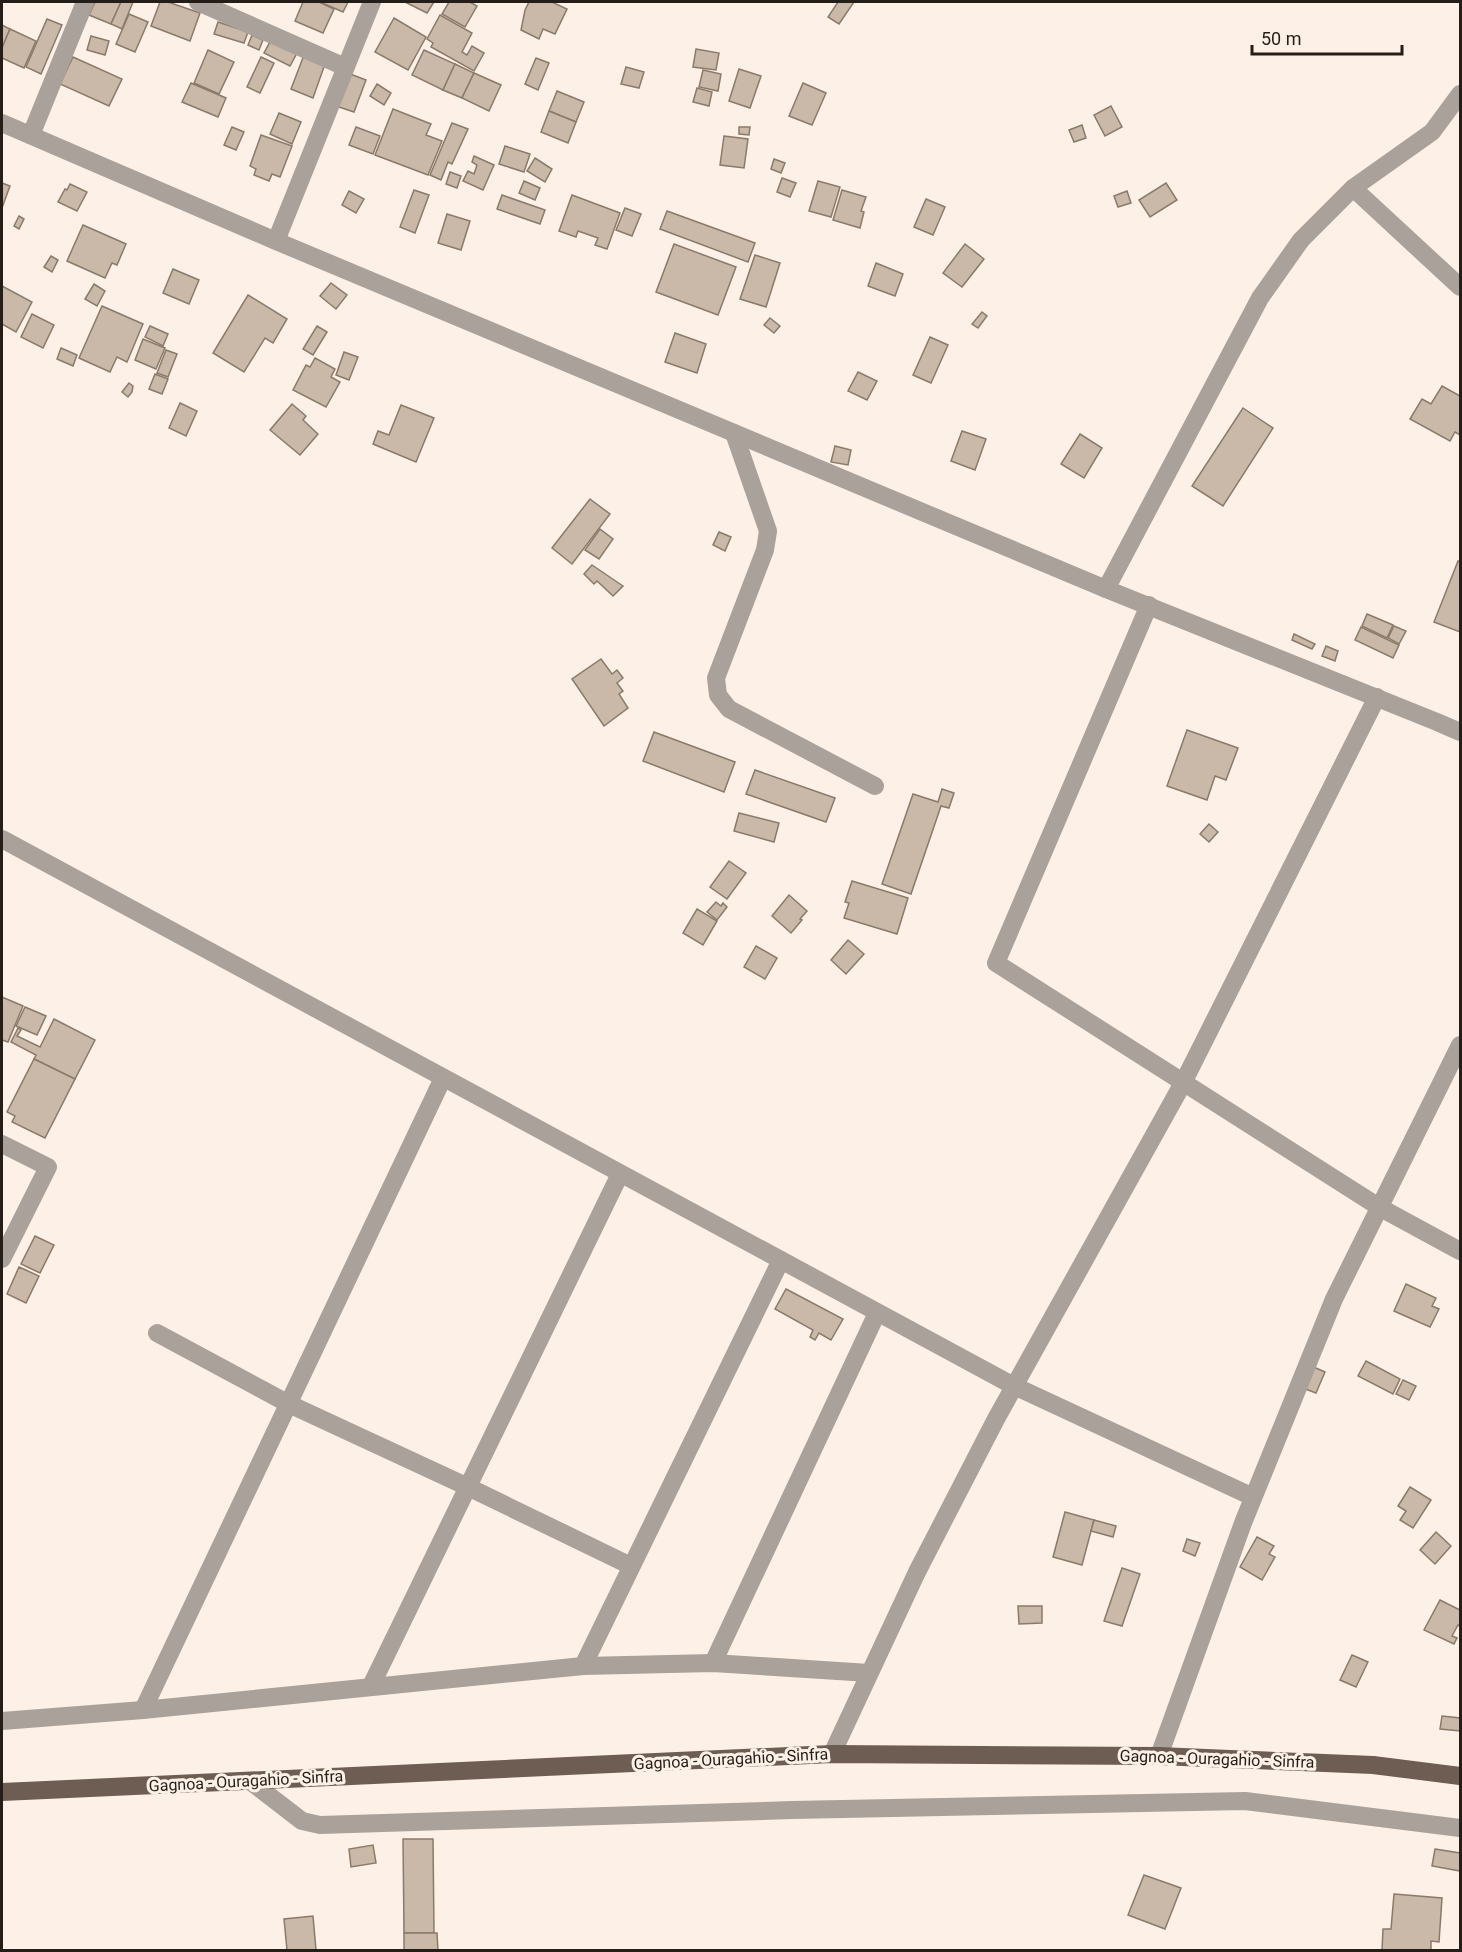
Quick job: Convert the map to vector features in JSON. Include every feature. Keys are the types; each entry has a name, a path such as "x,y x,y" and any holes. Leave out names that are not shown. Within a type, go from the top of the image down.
{"main road":[{"name":"Gagnoa - Ouragahio - Sinfra","path":"2,1792 832,1754 1159,1756 1373,1765 1461,1776"}],"street":[{"path":"31,135 85,2"},
{"path":"198,2 345,67"},
{"path":"276,241 372,2"},
{"path":"1106,589 1260,298 1301,240 1353,188 1432,132 1461,94"},
{"path":"2,123 276,241 1106,589 1461,732"},
{"path":"1353,188 1461,287"},
{"path":"734,433 768,531 765,550 717,678 718,695 729,709 875,786"},
{"path":"1149,605 996,963 1379,1207 1461,1251"},
{"path":"832,1754 916,1572 1014,1386 1183,1083 1377,698"},
{"path":"2,839 1014,1386 1253,1497"},
{"path":"1159,1756 1253,1497 1334,1299 1461,1045"},
{"path":"143,1710 444,1078"},
{"path":"2,1144 48,1167 2,1259"},
{"path":"371,1686 620,1174"},
{"path":"583,1666 781,1260"},
{"path":"714,1663 877,1313"},
{"path":"157,1333 289,1404 631,1566"},
{"path":"2,1721 143,1710 583,1666 714,1663 869,1673"},
{"path":"250,1780 302,1821 320,1825 780,1810 1245,1801 1461,1828"}],"building":[{"path":"95,2 121,2 111,24 89,15"},
{"path":"121,2 133,2 122,29 111,24"},
{"path":"160,2 168,2 200,13 190,41 151,26"},
{"path":"303,2 319,2 334,9 323,33 295,21"},
{"path":"320,2 348,2 343,12"},
{"path":"405,2 434,2 427,13"},
{"path":"449,2 470,2 477,6 465,27 442,14"},
{"path":"529,2 552,2 567,9 555,34 543,29 539,39 521,30"},
{"path":"838,2 854,2 839,24 828,17"},
{"path":"129,14 148,22 135,52 116,44"},
{"path":"440,15 472,33 462,52 467,55 472,46 484,53 474,71 431,47 433,43 427,39"},
{"path":"394,18 426,37 408,70 375,52"},
{"path":"47,19 62,25 41,74 26,67"},
{"path":"218,22 248,32 244,43 214,34"},
{"path":"2,25 10,29 2,48"},
{"path":"10,29 36,41 24,68 2,58 2,48"},
{"path":"252,35 263,40 259,50 248,45"},
{"path":"91,36 109,41 105,55 87,50"},
{"path":"271,40 297,53 290,66 264,53"},
{"path":"696,49 719,53 716,70 693,67"},
{"path":"208,50 234,62 219,94 194,83"},
{"path":"424,50 455,64 443,90 412,75"},
{"path":"304,55 325,64 313,98 291,89"},
{"path":"73,57 122,79 109,106 60,84"},
{"path":"261,57 274,63 260,93 247,87"},
{"path":"536,58 549,63 538,90 525,84"},
{"path":"455,64 474,73 462,98 443,90"},
{"path":"626,67 644,72 639,88 621,84"},
{"path":"739,69 761,76 750,108 729,101"},
{"path":"703,70 721,74 718,91 699,87"},
{"path":"345,72 366,80 354,112 333,105"},
{"path":"474,73 501,85 489,111 462,98"},
{"path":"191,83 226,98 218,117 182,102"},
{"path":"803,83 826,93 812,125 789,116"},
{"path":"377,84 391,93 384,105 370,96"},
{"path":"697,88 712,92 709,106 693,102"},
{"path":"557,91 584,102 576,122 549,111"},
{"path":"1111,106 1122,127 1105,136 1094,115"},
{"path":"393,109 431,124 426,135 442,141 428,175 375,155"},
{"path":"549,111 576,122 568,143 541,132"},
{"path":"279,113 301,122 292,144 270,134"},
{"path":"452,123 468,129 452,164 448,162 441,180 430,175"},
{"path":"1082,125 1086,138 1074,142 1069,130"},
{"path":"232,127 244,132 236,150 224,145"},
{"path":"356,127 380,136 373,154 349,145"},
{"path":"739,127 750,127 749,135 739,134"},
{"path":"261,135 292,146 280,177 272,174 269,181 254,175 256,169 250,166"},
{"path":"724,136 748,139 744,168 720,165"},
{"path":"505,146 530,154 524,172 499,164"},
{"path":"474,156 494,165 483,190 463,181 468,171 474,174 477,165 472,162"},
{"path":"535,158 552,169 545,182 527,171"},
{"path":"774,159 785,163 781,173 771,169"},
{"path":"450,172 461,176 457,188 446,184"},
{"path":"782,178 796,183 790,197 777,192"},
{"path":"524,181 540,188 535,200 519,193"},
{"path":"818,181 840,187 831,217 809,211"},
{"path":"2,183 10,186 2,208"},
{"path":"1166,183 1177,200 1150,217 1139,200"},
{"path":"70,184 87,192 77,211 58,202"},
{"path":"414,190 429,195 415,233 400,227"},
{"path":"842,190 866,197 861,211 864,212 860,228 833,220"},
{"path":"349,191 364,199 356,213 342,205"},
{"path":"1127,191 1131,203 1118,207 1114,196"},
{"path":"502,195 545,210 540,224 497,209"},
{"path":"572,195 620,213 607,249 595,245 598,238 578,231 576,237 559,231"},
{"path":"926,199 945,207 933,235 914,227"},
{"path":"625,208 641,214 632,236 616,230"},
{"path":"667,211 755,243 748,262 660,229"},
{"path":"447,214 470,221 461,250 438,243"},
{"path":"19,216 24,219 19,229 14,226"},
{"path":"83,225 126,244 117,265 112,263 105,278 67,261"},
{"path":"674,244 736,267 718,315 656,292"},
{"path":"965,244 984,259 962,287 943,273"},
{"path":"755,255 780,263 766,307 740,299"},
{"path":"51,256 58,260 52,272 44,267"},
{"path":"876,263 903,274 895,296 868,286"},
{"path":"173,269 199,280 189,304 163,293"},
{"path":"331,283 347,295 336,309 320,296"},
{"path":"94,284 105,291 97,306 85,299"},
{"path":"2,286 32,302 16,332 2,324"},
{"path":"248,295 287,319 273,343 265,338 244,372 213,353"},
{"path":"102,306 143,324 127,362 117,357 110,372 79,358"},
{"path":"982,312 987,316 978,328 972,324"},
{"path":"32,314 54,325 43,348 21,337"},
{"path":"770,318 780,326 774,333 764,325"},
{"path":"150,326 168,334 163,346 145,337"},
{"path":"317,326 327,332 313,355 303,349"},
{"path":"675,333 706,344 697,373 665,362"},
{"path":"930,337 948,345 931,383 913,375"},
{"path":"143,339 165,348 156,369 135,360"},
{"path":"61,348 77,355 73,366 57,359"},
{"path":"166,350 177,354 168,377 157,373"},
{"path":"344,352 358,357 349,380 336,375"},
{"path":"315,358 335,369 331,377 340,382 326,407 293,390 306,365 310,367"},
{"path":"858,372 877,381 867,400 848,391"},
{"path":"155,374 168,379 162,394 149,389"},
{"path":"129,383 133,386 128,397 122,392"},
{"path":"1442,386 1460,396 1460,435 1455,432 1450,441 1410,419 1422,399 1431,404"},
{"path":"180,403 197,411 186,436 169,428"},
{"path":"292,404 306,416 303,420 318,434 300,455 270,430"},
{"path":"401,405 434,418 416,462 373,444 378,431 389,435"},
{"path":"1243,408 1273,428 1223,506 1192,486"},
{"path":"962,431 986,439 975,470 951,461"},
{"path":"1080,434 1102,448 1084,478 1061,464"},
{"path":"835,446 851,450 848,465 831,462"},
{"path":"590,499 610,514 572,564 552,548"},
{"path":"600,529 613,539 599,559 585,550"},
{"path":"719,532 731,537 725,551 713,545"},
{"path":"1458,561 1460,562 1460,632 1434,622"},
{"path":"592,565 623,586 613,596 597,581 594,584 584,574"},
{"path":"1367,614 1393,625 1387,638 1362,626"},
{"path":"1394,626 1406,631 1399,644 1388,638"},
{"path":"1361,627 1399,645 1393,658 1355,640"},
{"path":"1294,634 1315,644 1312,649 1292,640"},
{"path":"1326,646 1338,651 1335,661 1322,656"},
{"path":"601,659 612,674 617,670 623,678 617,683 623,691 619,694 628,708 604,726 572,679"},
{"path":"1187,730 1238,748 1226,780 1215,776 1207,800 1167,786"},
{"path":"654,732 735,762 724,792 643,761"},
{"path":"755,770 835,798 826,822 746,794"},
{"path":"942,789 954,793 949,808 941,806 911,894 882,884 913,794 938,802"},
{"path":"739,813 779,823 774,842 734,831"},
{"path":"1209,824 1218,832 1209,842 1200,834"},
{"path":"729,861 746,873 727,899 710,887"},
{"path":"852,881 908,898 897,934 844,918 849,903 845,902"},
{"path":"789,895 807,911 791,933 772,916"},
{"path":"716,902 721,906 723,903 727,907 717,920 707,912"},
{"path":"697,909 717,921 703,945 683,933"},
{"path":"848,940 864,954 846,974 831,960"},
{"path":"756,946 777,958 765,979 744,967"},
{"path":"2,997 23,1006 8,1042 2,1040"},
{"path":"25,1007 46,1016 37,1035 16,1026"},
{"path":"54,1019 95,1040 75,1079 34,1059 36,1055 11,1042 18,1028 21,1030 17,1036 40,1047"},
{"path":"34,1059 75,1079 45,1138 12,1122 15,1116 7,1112"},
{"path":"35,1236 54,1245 40,1273 21,1264"},
{"path":"19,1267 39,1276 26,1303 7,1294"},
{"path":"1406,1284 1436,1298 1432,1306 1439,1309 1430,1327 1394,1311"},
{"path":"786,1289 843,1319 831,1340 819,1333 815,1340 810,1337 813,1330 775,1309"},
{"path":"1366,1361 1400,1379 1393,1394 1358,1376"},
{"path":"1309,1365 1325,1372 1316,1393 1300,1387"},
{"path":"1403,1380 1416,1386 1409,1400 1396,1394"},
{"path":"1410,1487 1431,1500 1413,1528 1400,1520 1406,1511 1398,1506"},
{"path":"1065,1512 1094,1520 1082,1565 1053,1557"},
{"path":"1094,1520 1116,1526 1113,1537 1091,1531"},
{"path":"1436,1532 1451,1546 1435,1564 1420,1550"},
{"path":"1257,1537 1274,1546 1269,1554 1275,1557 1262,1580 1240,1567"},
{"path":"1187,1539 1200,1543 1195,1556 1183,1551"},
{"path":"1122,1568 1140,1574 1122,1626 1104,1621"},
{"path":"1440,1600 1460,1610 1460,1626 1458,1625 1452,1636 1457,1638 1454,1644 1424,1630"},
{"path":"1018,1606 1042,1606 1042,1623 1019,1624"},
{"path":"1352,1655 1368,1662 1356,1687 1340,1680"},
{"path":"1442,1716 1460,1718 1460,1731 1440,1729"},
{"path":"403,1839 433,1839 434,1933 404,1933"},
{"path":"373,1845 376,1863 351,1867 349,1849"},
{"path":"1435,1849 1460,1853 1460,1871 1432,1866"},
{"path":"1144,1875 1181,1888 1165,1929 1128,1915"},
{"path":"1394,1894 1442,1898 1439,1942 1431,1941 1431,1950 1382,1950 1383,1929 1391,1929"},
{"path":"313,1916 316,1950 287,1950 284,1919"},
{"path":"404,1933 437,1933 438,1950 404,1950"}]}
